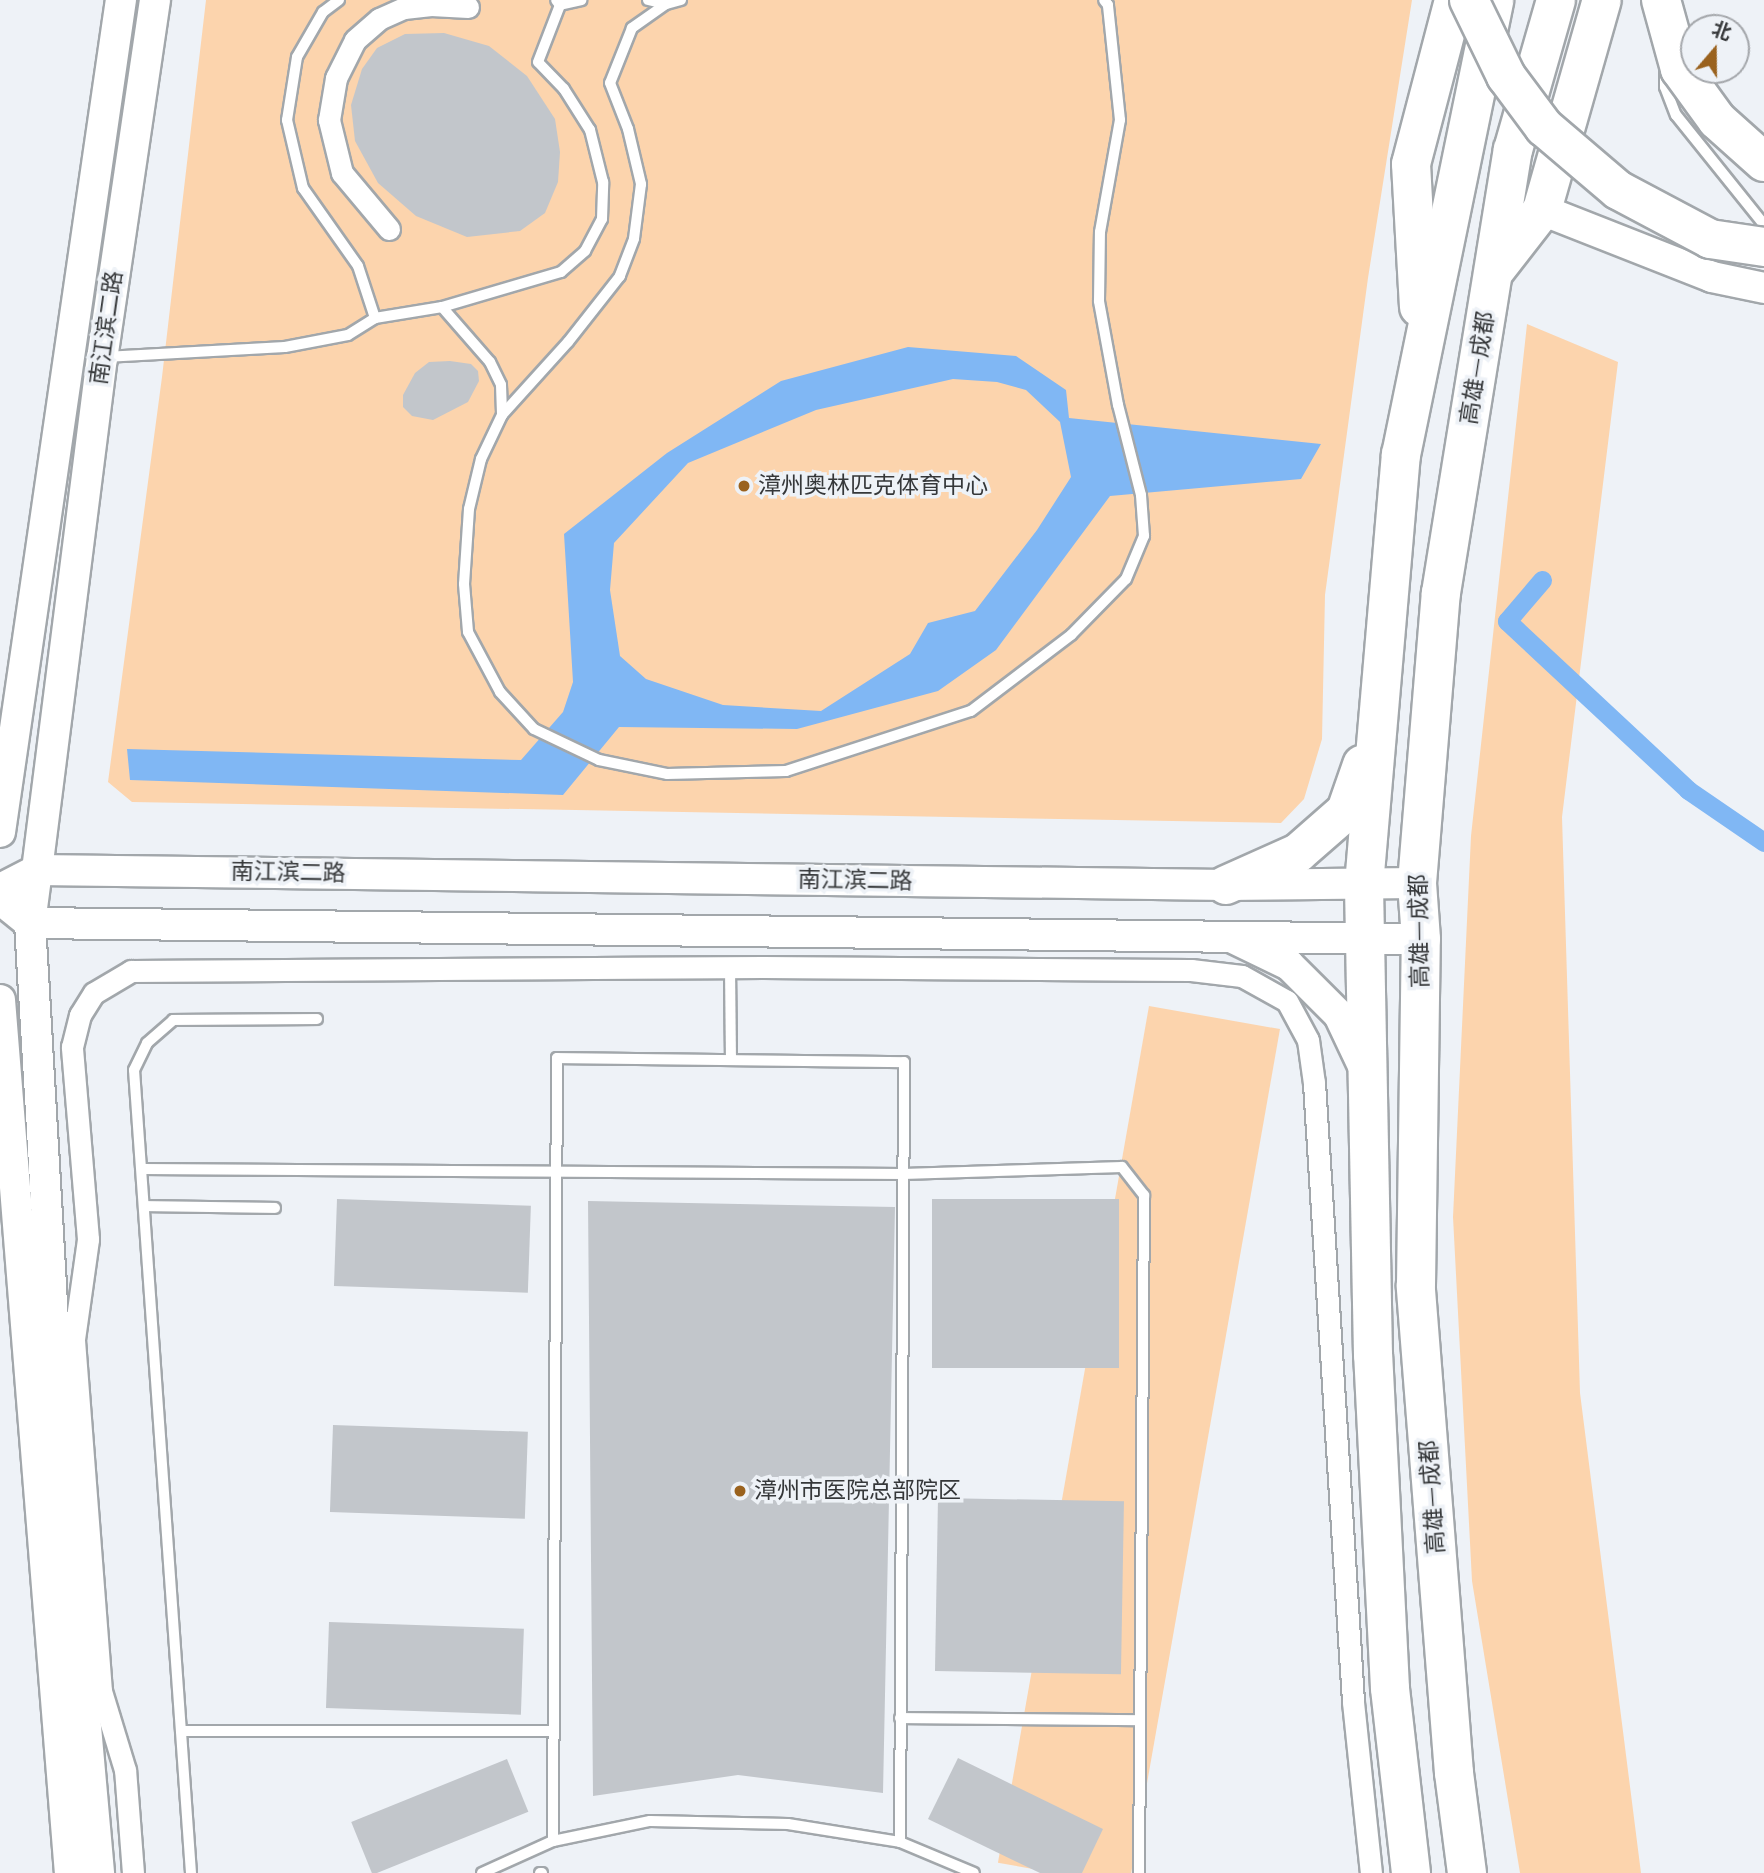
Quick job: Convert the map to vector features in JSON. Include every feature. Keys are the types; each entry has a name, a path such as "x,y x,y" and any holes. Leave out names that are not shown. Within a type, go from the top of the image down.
{"highway":[{"path":"1423,347 1413,244 1411,164 1454,0"},
{"path":"1469,0 1506,76 1544,127 1618,190 1710,239 1764,247"},
{"path":"1411,1873 1390,1688 1373,1355 1364,885 1401,455 1494,0"},
{"name":"高雄—成都","path":"1467,1873 1453,1759 1416,1284 1421,939 1418,883 1441,593 1513,150 1556,0"},
{"path":"1493,274 1542,210 1602,0"},
{"path":"1668,6 1680,69 1717,120 1764,162"},
{"path":"1226,885 1298,853 1346,811 1378,723"}],"street":[{"name":"南江滨二路","path":"0,832 121,0"},
{"name":"南江滨二路","path":"155,0 102,357 37,870 1226,885 1418,883"},
{"path":"389,229 342,173 329,120 336,78 355,40 379,19 404,4 431,3 468,7"},
{"path":"1542,210 1712,278 1764,288"},
{"path":"0,888 37,870"},
{"path":"37,870 30,923 59,1424 99,1873"},
{"path":"0,899 30,923 1227,934 1421,939"},
{"path":"1227,934 1289,965 1339,1015 1368,1076"},
{"path":"133,1873 125,1770 101,1691 74,1339 88,1239 72,1046 80,1015 94,993 131,971 730,967 1191,970 1242,976 1287,1001 1308,1040 1314,1083 1353,1702 1371,1873"},
{"path":"0,1000 70,1873"}],"lane":[{"path":"339,0 323,12 297,57 287,120 303,188 358,266 375,318"},
{"path":"102,357 285,347 348,335 375,318 442,307 561,272 585,251 602,219 603,182 590,130 564,89 538,62 558,3 581,0"},
{"path":"648,0 666,4"},
{"path":"681,0 666,4 632,28 610,83 628,129 640,184 634,239 620,276 568,342 502,415 481,458 469,509 464,584 468,632 500,692 534,729 599,760 667,774 786,771 971,711 1071,635 1126,579 1144,536 1141,495 1118,405 1099,301 1100,232 1120,120 1108,5 1104,0"},
{"path":"1668,6 1665,87 1676,115 1762,222 1764,232"},
{"path":"442,307 490,362 501,385 502,415"},
{"path":"730,967 731,1060"},
{"path":"191,1873 134,1070 146,1043 173,1020 317,1019"},
{"path":"553,1841 557,1059 904,1062 900,1842"},
{"path":"142,1169 903,1174 1122,1167 1144,1195 1139,1873"},
{"path":"145,1206 275,1208"},
{"path":"900,1718 1139,1720"},
{"path":"181,1731 554,1731"},
{"path":"482,1873 553,1841 650,1821 788,1824 900,1842 974,1873"}],"shaded area":[{"name":"漳州奥林匹克体育中心","path":"206,0 1412,0 1368,278 1325,595 1322,739 1304,799 1281,823 132,802 108,782 162,377"},
{"path":"1527,324 1618,362 1562,817 1580,1393 1641,1873 1520,1873 1472,1581 1453,1217 1471,836"},
{"path":"1149,1006 1280,1029 1131,1873 1056,1873 998,1863"}],"water":[{"path":"908,347 1016,356 1066,390 1069,418 1321,444 1301,479 1110,496 996,650 938,691 797,729 619,727 563,795 130,780 127,749 521,760 563,712 573,682 564,534 667,453 781,381","holes":["953,379 997,382 1026,390 1060,422 1071,477 1037,530 975,611 928,623 910,654 821,711 723,705 646,679 620,656 610,590 614,543 688,463 816,410"]}],"building":[{"path":"444,33 489,46 527,76 555,119 560,152 558,182 545,213 520,231 467,237 416,216 378,183 355,141 351,105 362,69 377,48 405,34"},
{"path":"429,362 471,364 478,371 479,381 468,402 433,420 412,416 403,407 403,395 415,373"},
{"path":"337,1199 531,1206 528,1293 334,1286"},
{"path":"932,1199 1119,1199 1119,1368 932,1368"},
{"name":"漳州市医院总部院区","path":"588,1201 895,1207 883,1793 738,1775 593,1796"},
{"path":"333,1425 528,1432 525,1519 330,1512"},
{"path":"938,1498 1124,1501 1121,1674 935,1671"},
{"path":"329,1622 524,1629 521,1715 326,1708"},
{"path":"958,1758 1103,1829 1082,1873 1040,1873 928,1819"},
{"path":"507,1759 528,1812 377,1873 372,1873 351,1822"}],"waterway":[{"path":"1542,580 1507,621 1688,790 1764,842"}],"place":[{"name":"漳州奥林匹克体育中心","path":"744,486"},
{"name":"漳州市医院总部院区","path":"740,1491"}]}
